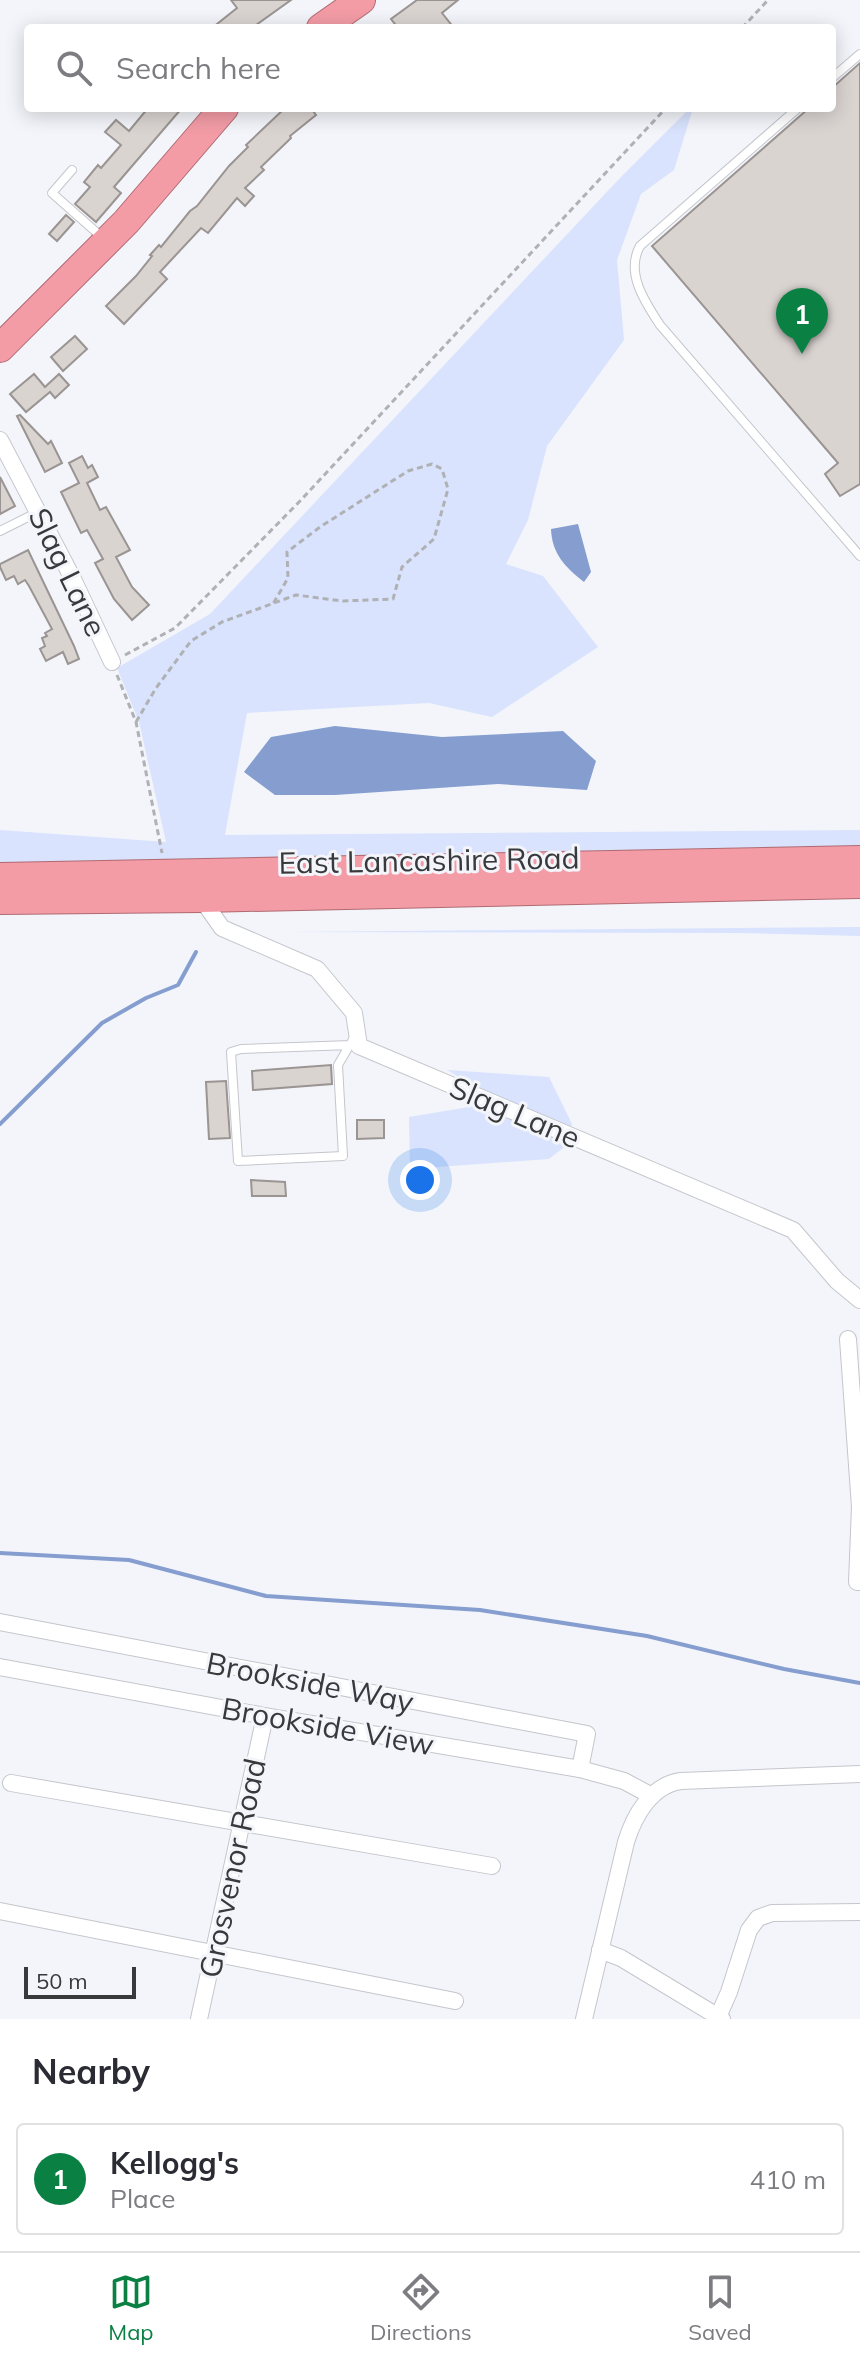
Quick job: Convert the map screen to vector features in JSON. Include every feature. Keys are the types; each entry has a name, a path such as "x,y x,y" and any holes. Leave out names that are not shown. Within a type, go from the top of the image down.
{"highway":[{"path":"327,24 361,0"},
{"path":"0,348 108,242 221,112"},
{"name":"East Lancashire Road","path":"0,900 183,886 860,860"},
{"name":"East Lancashire Road","path":"0,877 183,886 860,884"}],"street":[{"name":"Slag Lane","path":"0,440 112,662"},
{"name":"Slag Lane","path":"183,886 222,928 317,969 354,1013 354,1039 359,1046 793,1230 837,1281 860,1300"},
{"path":"848,1339 857,1428 860,1507 857,1582 860,1582"},
{"name":"Brookside Way","path":"0,1622 587,1734 580,1769"},
{"name":"Brookside View","path":"0,1667 580,1769 624,1781 652,1796"},
{"name":"Grosvenor Road","path":"199,2019 265,1716"},
{"path":"584,2019 629,1833 652,1796 669,1784 681,1781 860,1774"},
{"path":"11,1783 492,1866"},
{"path":"0,1911 455,2001"},
{"path":"600,1950 621,1958 720,2018 749,1930 758,1918 772,1913 860,1912"}],"lane":[{"path":"836,75 860,54"},
{"path":"793,112 640,246 634,266 640,290 660,325 860,556"},
{"path":"72,170 52,193 108,242"},
{"path":"0,531 38,512"},
{"path":"354,1039 338,1065 343,1156 238,1161 231,1052 354,1039"}],"path":[{"path":"746,24 768,0"},
{"path":"183,886 136,722 112,662 175,628 300,501 662,112"},
{"path":"136,722 156,688 191,641 222,622 273,604 296,595 343,601 393,599 402,567 434,539 448,489 442,469 432,464 408,471 320,527 287,552 288,578 273,604"}],"shaded area":[{"path":"686,112 692,112 674,170 641,194 617,260 624,340 547,446 528,520 506,564 543,576 598,647 492,717 429,703 247,713 225,835 860,830 860,849 0,864 0,830 166,842 139,722 117,668 210,614 619,179"},
{"path":"860,927 860,936 285,932"},
{"path":"447,1070 549,1077 572,1124 567,1145 549,1159 410,1169 409,1117 475,1106 481,1090"}],"water":[{"path":"578,524 591,572 584,582 561,559 554,546 551,529"},
{"path":"335,726 442,737 563,731 596,761 587,790 498,784 335,795 275,795 244,772 271,737"}],"building":[{"path":"231,0 291,0 258,24 217,24 237,8"},
{"path":"417,0 458,0 442,13 451,24 395,24 391,19"},
{"path":"860,63 860,484 840,496 825,474 838,463 652,246 804,112 836,112 836,84"},
{"path":"145,112 179,112 114,187 121,193 96,222 75,204 90,187 84,182 121,145 105,132 116,120 129,131"},
{"path":"281,112 314,112 316,115 290,136 261,167 264,170 245,188 254,196 245,206 237,198 208,233 201,228 160,272 167,279 124,324 106,306 197,206 248,147 246,145"},
{"path":"66,215 74,222 57,241 49,234"},
{"path":"75,336 87,349 63,371 51,357"},
{"path":"34,374 45,387 59,374 69,385 55,398 50,392 26,412 10,394"},
{"path":"20,415 48,444 51,441 62,463 45,472 17,416"},
{"path":"82,456 88,468 92,465 98,477 87,483 100,510 106,507 130,550 116,557 132,587 149,605 132,620 114,599 95,563 103,559 87,530 81,533 61,492 79,483 69,463"},
{"path":"0,477 15,506 0,514"},
{"path":"28,550 79,659 68,664 63,652 46,661 40,649 45,646 42,638 52,629 25,580 18,584 14,576 6,580 0,567 0,564"},
{"path":"331,1065 332,1084 253,1090 252,1071"},
{"path":"226,1081 230,1138 209,1139 206,1082"},
{"path":"357,1120 384,1120 384,1138 357,1139"},
{"path":"251,1180 285,1182 286,1196 252,1196"}],"waterway":[{"path":"0,1124 102,1023 146,998 178,985 196,952"},
{"path":"0,1553 129,1560 266,1596 480,1610 647,1636 784,1669 860,1683"}],"place":[{"name":"Kellogg's","path":"802,354"}]}
